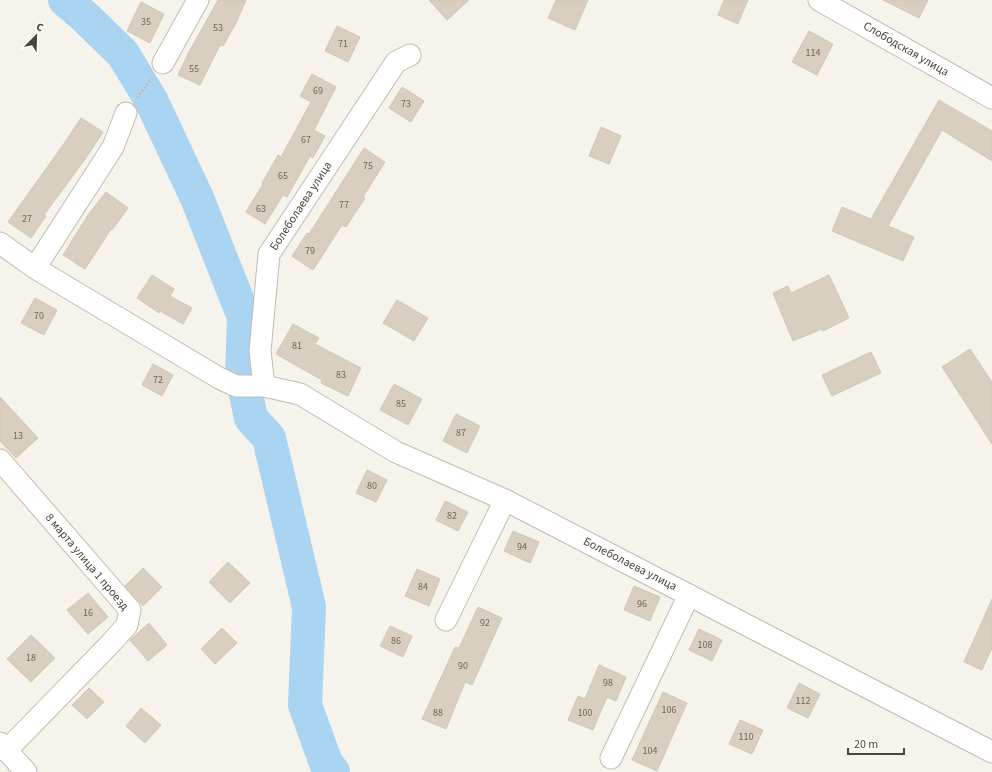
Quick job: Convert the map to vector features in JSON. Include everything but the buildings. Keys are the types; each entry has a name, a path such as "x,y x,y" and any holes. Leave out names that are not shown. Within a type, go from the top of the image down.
{"street":[{"path":"163,63 198,0"},
{"name":"Слободская улица","path":"820,0 992,98"},
{"name":"Болеболаева улица","path":"264,386 260,351 269,254 396,62 410,55"},
{"path":"35,268 112,147 126,113"},
{"name":"Болеболаева улица","path":"0,243 35,268 219,378 236,386 264,386 300,394 396,452 505,500 992,752"},
{"name":"8 марта улица 1 проезд","path":"0,460 130,610 127,625 112,642 3,747"},
{"path":"446,620 505,500"},
{"path":"611,758 689,595"},
{"path":"3,747 26,772"}],"path":[{"path":"126,113 163,63"}],"waterway":[{"path":"65,0 84,16 123,54 151,100 197,198 244,317 242,375 251,418 269,438 309,607 305,705 326,763 333,772"}]}
